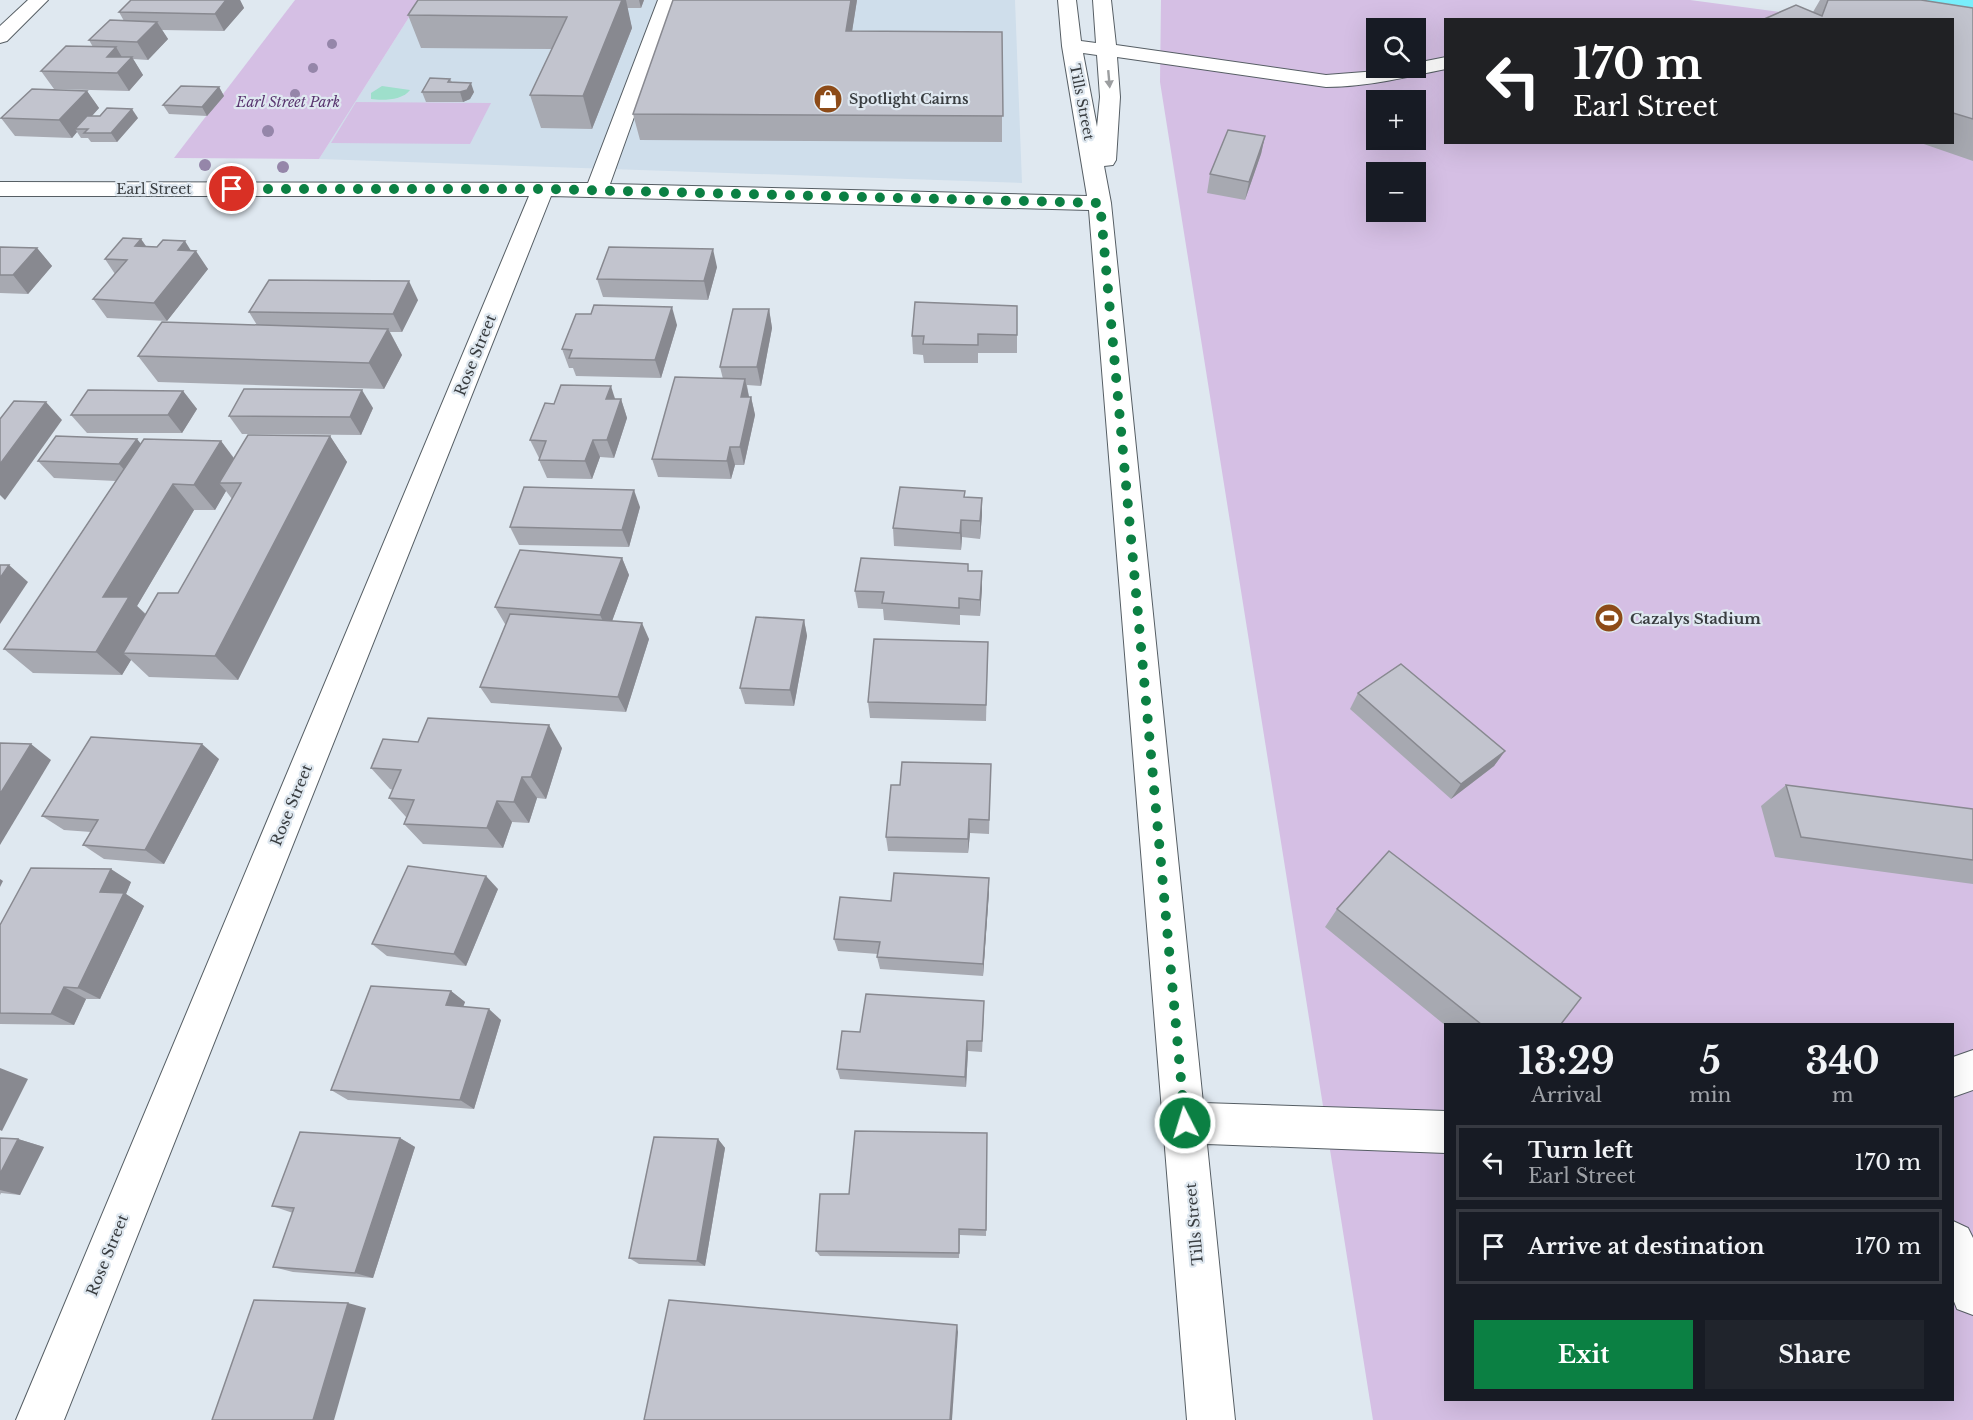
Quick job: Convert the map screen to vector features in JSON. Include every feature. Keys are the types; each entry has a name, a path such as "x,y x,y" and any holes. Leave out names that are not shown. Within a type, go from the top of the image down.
{"main road":[{"path":"1928,0 1973,6"}],"street":[{"path":"0,37 9,20 39,0"},
{"path":"596,191 667,0"},
{"name":"Tills Street","path":"1067,0 1072,46 1100,203 1211,1420"},
{"name":"Tills Street","path":"1100,203 1110,98 1102,0"},
{"path":"1072,46 1336,81 1370,79 1444,63"},
{"name":"Earl Street","path":"0,189 543,189 1100,203"},
{"name":"Rose Street","path":"40,1420 543,189"},
{"path":"1954,1077 1973,1070"},
{"path":"1185,1123 1444,1132"},
{"path":"1954,1246 1973,1293"}],"shaded area":[{"path":"420,0 1015,0 1022,183 319,159"},
{"path":"382,86 410,90 398,98 371,99 371,93"}],"green space":[{"name":"Earl Street Park","path":"295,0 420,0 319,159 174,158"},
{"name":"Cazalys Stadium","path":"1161,0 1690,0 1825,18 1444,18 1444,144 1954,144 1973,39 1973,1420 1373,1420 1160,82"},
{"path":"356,102 491,103 470,144 331,143"}],"building":[{"path":"131,0 226,0 215,14 119,12"},
{"path":"418,0 622,0 583,96 530,95 567,17 408,15"},
{"path":"673,0 851,0 846,31 1002,32 1003,116 633,114"},
{"path":"1828,0 1921,0 1973,8 1973,119 1954,113 1954,18 1767,18 1796,5 1822,16"},
{"path":"110,20 157,22 137,42 89,40"},
{"path":"66,46 116,47 107,57 132,57 117,73 41,71"},
{"path":"430,78 471,83 467,90 460,92 422,92"},
{"path":"181,86 219,87 202,107 163,105"},
{"path":"32,89 87,91 59,120 1,118"},
{"path":"107,108 132,109 111,133 84,133 88,129 75,129 87,116 100,116"},
{"path":"1228,130 1265,136 1249,182 1210,174"},
{"path":"123,238 141,239 135,246 157,247 163,240 185,241 178,250 196,251 154,303 93,299 127,260 105,259"},
{"path":"0,247 37,248 13,275 0,275"},
{"path":"609,247 713,249 704,281 597,279"},
{"path":"269,280 409,281 393,314 249,312"},
{"path":"915,302 1017,306 1017,335 978,334 978,345 923,344 924,336 912,336"},
{"path":"594,305 672,307 655,360 569,358 572,350 562,349 576,314 591,314"},
{"path":"733,309 769,309 757,367 720,367"},
{"path":"162,322 388,329 369,363 138,356"},
{"path":"675,377 745,379 741,397 751,397 740,447 730,447 727,461 652,459"},
{"path":"561,385 611,386 606,399 621,399 607,440 593,440 585,461 539,460 546,441 530,440 545,403 554,404"},
{"path":"244,389 362,390 350,417 229,416"},
{"path":"88,390 183,391 168,415 71,415"},
{"path":"14,401 46,402 0,464 0,419"},
{"path":"248,435 330,436 215,656 123,653 158,593 178,593 241,483 219,483"},
{"path":"56,436 137,439 119,464 38,461"},
{"path":"144,439 221,441 194,485 173,484 103,597 129,597 96,652 4,649"},
{"path":"524,487 634,490 622,530 510,527"},
{"path":"900,487 965,491 964,497 982,498 980,521 961,520 960,533 893,528"},
{"path":"520,550 622,558 600,615 495,607"},
{"path":"861,558 968,564 968,571 982,571 980,600 959,598 959,608 882,603 884,592 855,591"},
{"path":"0,565 9,565 0,578"},
{"path":"510,614 642,623 618,697 480,687"},
{"path":"756,617 804,620 790,690 740,688"},
{"path":"874,639 988,642 986,705 868,702"},
{"path":"1401,664 1505,751 1461,784 1358,693"},
{"path":"428,718 549,725 531,777 522,777 514,802 497,801 487,828 404,824 414,800 389,798 401,770 371,768 383,739 418,742"},
{"path":"91,737 202,744 145,850 83,845 98,820 42,816"},
{"path":"0,743 31,744 0,794"},
{"path":"902,762 991,764 989,820 969,819 968,839 886,837 891,785 900,785"},
{"path":"1786,785 1973,809 1973,860 1801,837"},
{"path":"1389,851 1581,998 1562,1023 1480,1023 1337,909"},
{"path":"408,866 486,876 454,954 372,944"},
{"path":"31,868 111,869 100,892 124,893 78,988 64,987 51,1014 0,1013 0,925"},
{"path":"894,873 989,878 983,964 877,957 880,942 834,939 840,897 891,901"},
{"path":"371,986 451,991 446,1005 489,1009 460,1100 331,1090"},
{"path":"866,994 984,1001 982,1041 967,1041 965,1077 837,1069 842,1031 860,1032"},
{"path":"855,1131 987,1133 986,1230 959,1229 959,1253 816,1251 820,1194 849,1194"},
{"path":"300,1132 400,1138 355,1273 273,1267 294,1208 272,1206"},
{"path":"654,1137 718,1139 697,1261 629,1258"},
{"path":"0,1138 18,1139 0,1174"},
{"path":"254,1300 348,1303 313,1420 212,1420"},
{"path":"669,1300 957,1325 950,1420 644,1420"}],"place":[{"name":"Spotlight Cairns","path":"828,99"},
{"name":"Cazalys Stadium","path":"1609,618"}],"route":[{"path":"232,189 543,189 1100,203 1185,1123"}]}
